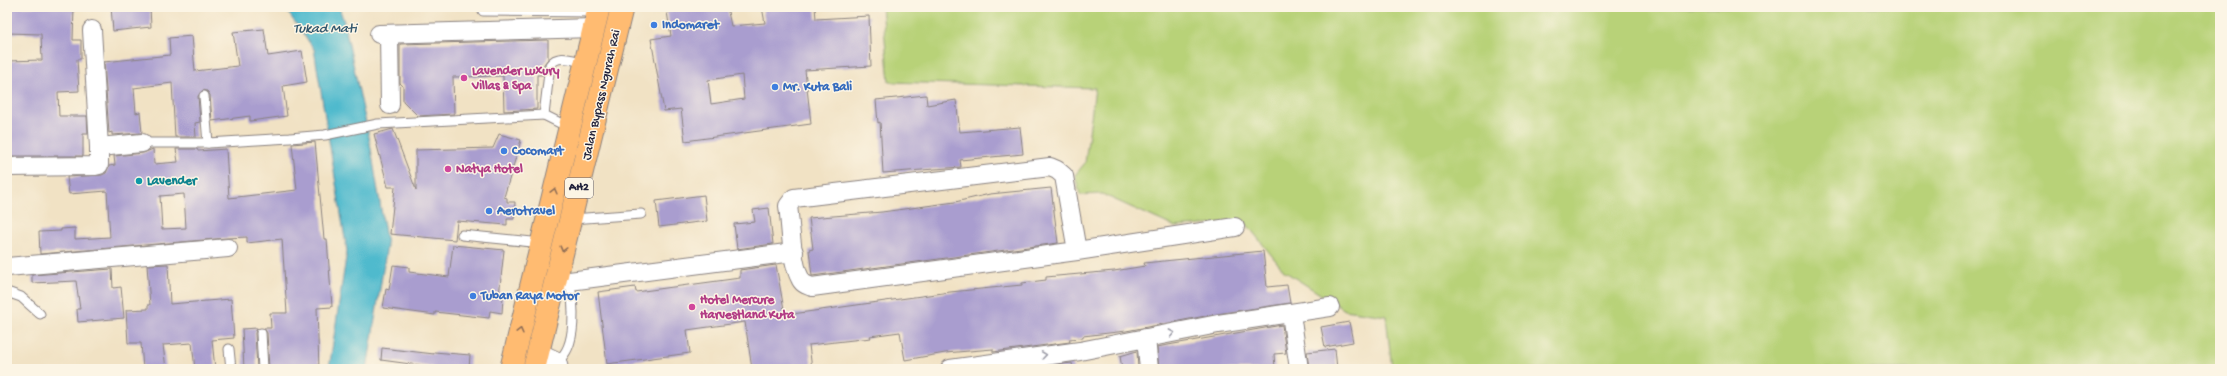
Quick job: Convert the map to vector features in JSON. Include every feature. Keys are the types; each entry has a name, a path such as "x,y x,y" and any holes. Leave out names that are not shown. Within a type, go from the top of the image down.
{"highway":[{"name":"Jalan Bypass Ngurah Rai","path":"547,363 572,219 622,7"},
{"name":"Jalan Bypass Ngurah Rai","path":"510,369 597,16"}],"street":[{"path":"390,104 384,34 597,16"},
{"path":"7,167 99,165 100,161 92,30"},
{"path":"99,147 142,143"},
{"path":"1077,251 1064,176 1057,170 1050,167 794,198 788,206 794,252 800,279 804,284 812,287 1077,251 1235,227"},
{"path":"7,267 228,248"},
{"path":"562,282 794,252"},
{"path":"950,369 1080,350 1218,324 1330,308"},
{"path":"1291,314 1299,369"},
{"path":"1146,338 1149,369"}],"lane":[{"path":"483,12 570,9 597,16"},
{"path":"544,115 550,65 554,60 560,58 586,63"},
{"path":"204,96 208,143"},
{"path":"142,143 208,143 325,135 378,124 544,115 570,128"},
{"path":"572,219 641,214"},
{"path":"462,235 542,243"},
{"path":"547,363 563,357 569,349 573,311 562,282"},
{"path":"7,292 21,297 40,314"},
{"path":"260,333 263,369"},
{"path":"229,349 231,369"}],"green space":[{"path":"882,7 2220,7 2220,369 1392,369 1386,316 1345,310 1284,271 1245,222 1175,227 1102,194 1080,195 1075,175 1085,163 1095,88 889,82"}],"water":[{"name":"Tukad Mati","path":"284,7 339,7 344,22 369,137 387,245 367,369 329,369 347,251 314,49"}],"building":[{"path":"7,7 74,7 73,40 81,40 81,59 77,59 79,91 58,92 59,116 87,116 88,134 83,134 83,156 7,156 7,61 42,60 41,34 7,33"},
{"path":"111,7 150,7 151,27 113,31"},
{"name":"Mr. Kuta Bali","path":"694,7 727,7 731,26 765,23 762,7 815,7 816,19 869,16 871,66 805,70 811,124 685,141 681,109 664,111 651,39 671,36 667,12","holes":["742,75 744,99 711,104 708,80"]},
{"path":"264,29 268,56 302,51 307,82 283,86 287,116 250,121 250,116 212,121 210,95 207,91 203,90 198,96 200,122 195,123 196,137 175,137 172,83 134,88 136,113 140,112 142,133 112,135 112,132 109,133 104,62 170,55 169,38 192,36 195,71 238,66 233,32"},
{"path":"548,40 548,59 544,64 543,75 537,75 537,109 504,111 503,76 453,77 454,114 418,116 403,101 403,86 400,83 400,44"},
{"path":"926,95 927,105 956,100 960,132 1020,127 1023,154 960,160 961,167 883,173 880,122 878,123 876,100"},
{"path":"393,129 416,190 416,150 493,148 499,134 521,140 504,197 507,198 507,202 515,202 514,219 507,219 507,225 457,221 455,240 390,234 395,187 388,187 374,134"},
{"path":"315,142 324,239 327,239 332,307 317,308 319,369 269,369 267,333 264,328 271,328 270,313 287,313 282,239 247,243 247,237 227,238 40,254 39,232 61,231 61,229 75,228 75,239 110,237 107,191 69,194 67,177 102,175 106,173 109,166 115,165 114,156 143,153 153,149 154,164 178,162 176,149 197,149 198,151 226,149 229,198 297,190 292,144","holes":["184,194 186,228 162,229 160,196"]},
{"path":"1051,188 1058,243 812,276 809,250 813,249 809,218 882,212 955,202 990,194"},
{"path":"704,195 707,221 659,227 656,201"},
{"path":"769,208 773,244 737,249 734,224 755,222 753,210"},
{"path":"453,245 504,250 499,296 503,297 502,313 490,311 489,318 435,312 435,315 383,308 386,289 389,290 393,265 409,267 409,272 449,277"},
{"path":"1263,251 1267,287 1287,285 1290,303 1216,314 1126,331 1083,336 1083,338 1069,339 1070,342 993,352 993,349 945,353 905,360 900,332 870,336 871,338 809,345 812,369 752,369 745,322 687,330 690,353 607,364 598,292 635,287 636,292 740,278 740,270 776,265 785,315 950,292 1022,285 1022,283 1046,280 1046,277 1114,271 1145,266 1144,263"},
{"path":"168,264 170,304 231,299 234,338 212,340 215,369 195,369 192,343 163,345 166,369 143,369 141,343 128,343 126,310 148,309 148,305 150,305 147,265"},
{"path":"112,269 113,288 121,287 124,318 78,322 77,309 80,309 76,281 32,283 32,275"},
{"path":"1349,322 1353,342 1325,347 1321,327"},
{"path":"1282,325 1286,353 1274,354 1275,369 1159,369 1157,347"},
{"path":"257,328 255,333 257,369 244,369 242,329"},
{"path":"382,348 434,354 434,352 470,355 469,369 432,369 433,367 381,360"},
{"path":"1335,349 1337,369 1309,369 1307,352"},
{"path":"1137,351 1138,369 1122,369 1120,356"},
{"path":"1072,363 1073,369 1040,369 1040,367"}],"place":[{"name":"Indomaret","path":"654,25"},
{"name":"Lavender Luxury Villas & Spa","path":"464,78"},
{"name":"Mr. Kuta Bali","path":"775,87"},
{"name":"Cocomart","path":"504,151"},
{"name":"Natya Hotel","path":"448,169"},
{"name":"Lavender","path":"139,181"},
{"name":"Aerotravel","path":"489,211"},
{"name":"Tuban Raya Motor","path":"473,296"},
{"name":"Hotel Mercure Harvestland Kuta","path":"692,307"}]}
